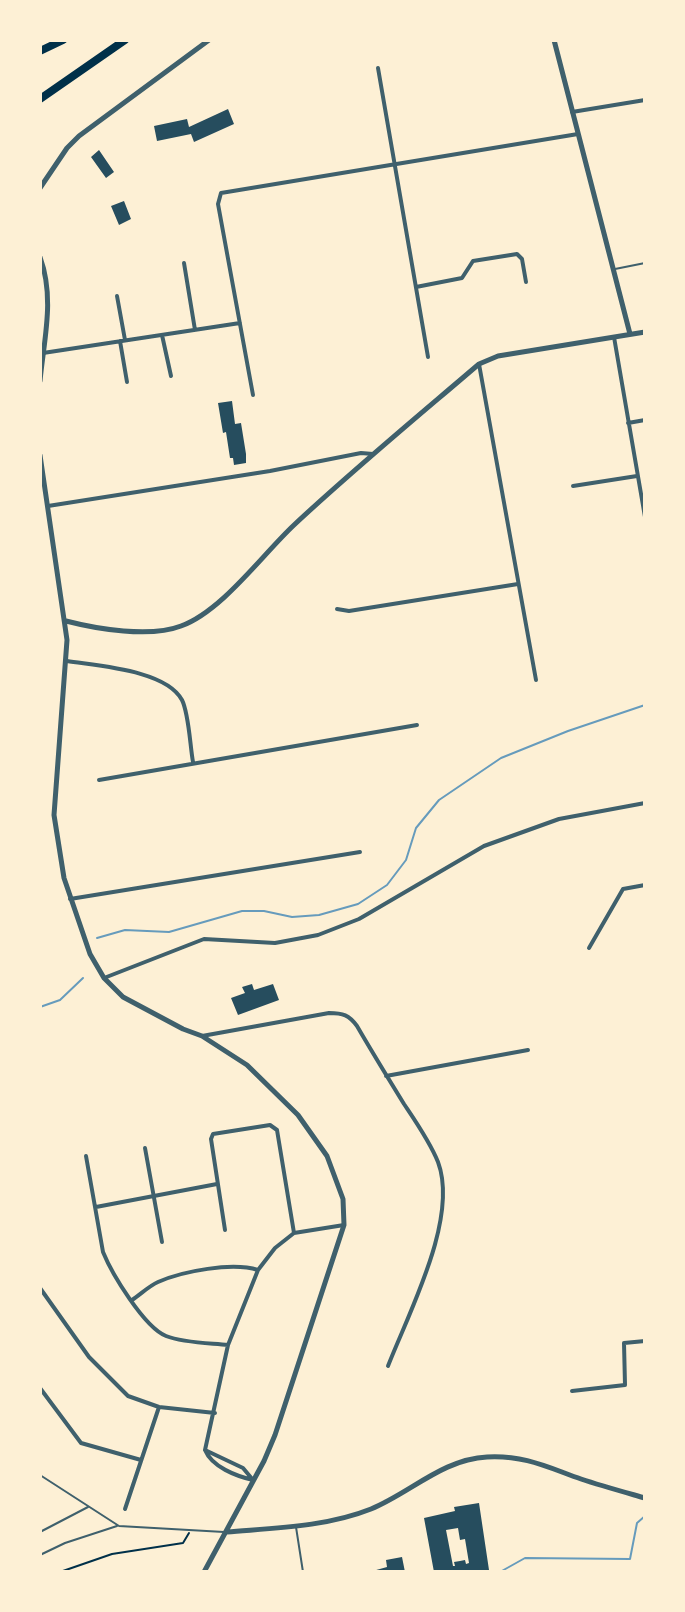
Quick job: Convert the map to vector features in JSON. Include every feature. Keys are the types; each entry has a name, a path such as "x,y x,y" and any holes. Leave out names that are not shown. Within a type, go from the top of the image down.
{"highway":[{"path":"40,51 63,40"},
{"path":"40,99 125,40"}],"street":[{"path":"40,188 67,148 79,136 209,40"},
{"path":"554,40 630,334"},
{"path":"378,68 428,357"},
{"path":"572,112 645,100"},
{"path":"253,395 218,197 225,192 578,134"},
{"path":"416,287 462,278 473,261 480,258 517,254 522,259 526,282"},
{"path":"40,257 49,297 40,381"},
{"path":"184,263 195,330"},
{"path":"117,296 127,382"},
{"path":"43,353 240,323"},
{"path":"66,621 116,631 169,629 188,623 221,599 293,526 479,364 498,356 645,332"},
{"path":"162,335 171,376"},
{"path":"614,337 645,517"},
{"path":"479,364 536,680"},
{"path":"628,423 645,420"},
{"path":"48,506 361,453 374,454"},
{"path":"40,455 66,621 67,661 54,815 57,846 70,899 90,954 104,978 123,997 202,1036 247,1065 298,1115 327,1156 343,1199 344,1225 286,1406 253,1480 204,1572"},
{"path":"573,486 637,476"},
{"path":"337,609 349,611 518,584"},
{"path":"67,661 133,672 168,684 183,701 193,762"},
{"path":"99,780 417,725"},
{"path":"104,978 204,939 275,943 318,935 359,919 484,846 559,819 645,803"},
{"path":"70,899 360,852"},
{"path":"589,948 623,889 645,885"},
{"path":"202,1036 329,1013 351,1017 438,1162 443,1197 440,1225 431,1257 388,1366"},
{"path":"386,1076 528,1050"},
{"path":"225,1230 211,1139 213,1134 270,1125 275,1127 294,1233"},
{"path":"145,1148 162,1242"},
{"path":"86,1156 103,1252 108,1265 132,1300 155,1329 164,1335 228,1345"},
{"path":"96,1207 217,1184"},
{"path":"253,1480 241,1477 211,1460 205,1450 228,1345 258,1270 275,1248 294,1233 344,1225"},
{"path":"132,1300 156,1283 177,1275 226,1267 246,1266 258,1270"},
{"path":"40,1288 89,1357 128,1396 159,1407 215,1413"},
{"path":"572,1391 625,1385 624,1343 645,1341"},
{"path":"40,1388 81,1443 141,1460"},
{"path":"125,1509 159,1407"},
{"path":"205,1450 243,1468 253,1480"},
{"path":"226,1532 339,1519 371,1509 452,1465 486,1457 536,1461 583,1480 645,1498"}],"lane":[{"path":"613,270 645,263"},
{"path":"40,1475 119,1526"},
{"path":"40,1486 48,1482"},
{"path":"40,1532 89,1507"},
{"path":"40,1555 65,1543 119,1526 226,1532"},
{"path":"295,1526 303,1572"}],"path":[{"path":"60,1572 112,1554 183,1543 191,1531"}],"building":[{"path":"228,109 234,124 194,142 191,134 157,141 154,126 187,119 189,127"},
{"path":"99,150 114,172 106,178 91,157"},
{"path":"124,201 131,219 119,225 111,206"},
{"path":"232,401 235,424 241,423 246,454 246,463 234,465 226,432 223,433 218,403"},
{"path":"252,984 254,990 273,984 279,1000 238,1015 231,998 245,993 242,987"},
{"path":"479,1503 489,1570 434,1572 424,1518 455,1511 454,1507","holes":["458,1528 460,1540 465,1539 469,1563 466,1564 465,1560 454,1562 453,1566 446,1530"]},
{"path":"402,1557 405,1572 369,1572 387,1567 386,1560"}],"waterway":[{"path":"97,938 125,930 169,932 242,911 264,911 292,917 319,915 358,904 387,885 406,860 416,828 439,800 501,758 645,705"},
{"path":"40,1007 60,1000 83,978"},
{"path":"500,1572 525,1558 630,1559 637,1523 645,1516"}]}
